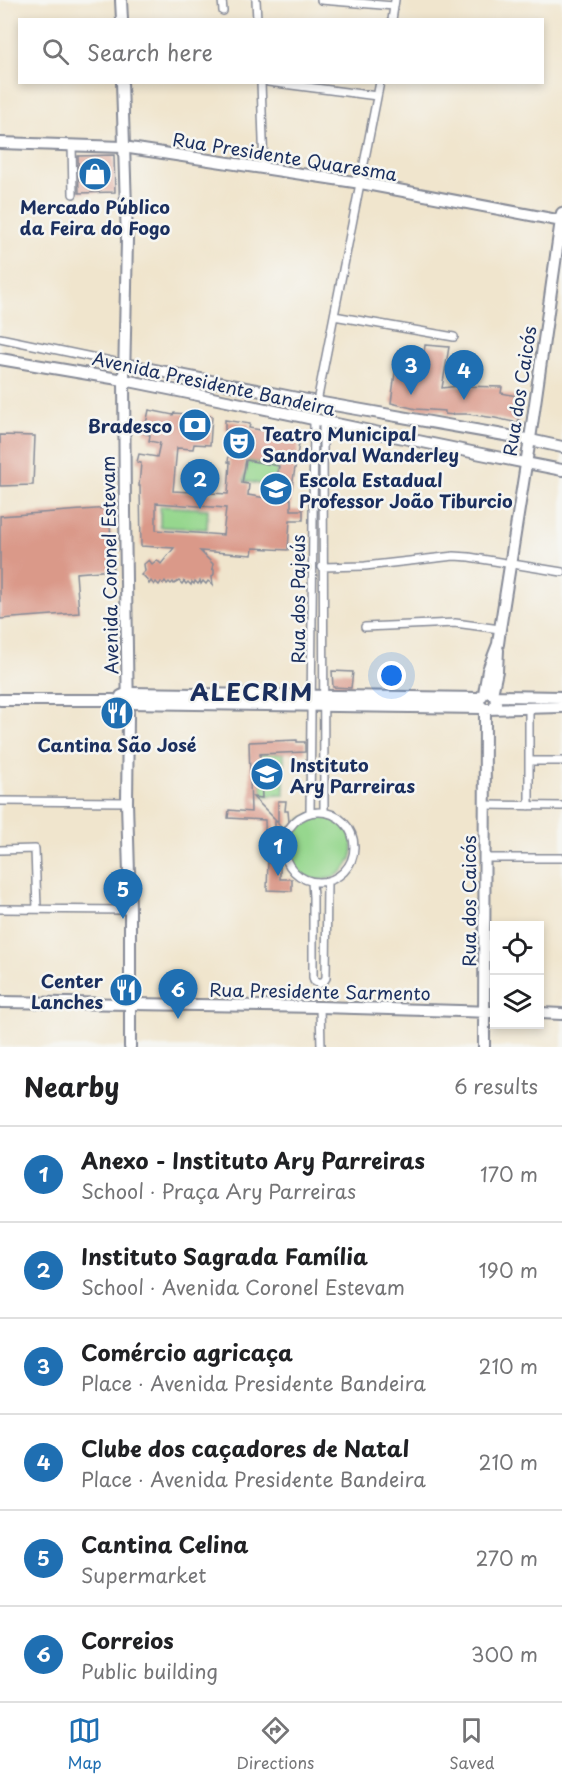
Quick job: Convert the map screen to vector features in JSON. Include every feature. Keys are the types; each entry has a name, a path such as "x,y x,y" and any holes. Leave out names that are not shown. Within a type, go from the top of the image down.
{"main road":[{"path":"121,0 122,18"},
{"name":"Avenida Coronel Estevam","path":"122,84 127,240 124,380 130,1047"},
{"name":"Rua Presidente Quaresma","path":"0,143 123,147 361,183 562,218"},
{"name":"Rua dos Caicós","path":"484,1047 489,1012 484,733 488,702 499,659 500,629 562,218"},
{"name":"Avenida Presidente Bandeira","path":"0,359 124,380 562,470"},
{"name":"Avenida Presidente Bandeira","path":"125,364 317,402 530,439 562,447"},
{"path":"0,700 128,698 488,702 562,697"},
{"path":"488,702 529,707 562,707"},
{"name":"Rua Presidente Sarmento","path":"0,1002 489,1012"},
{"path":"544,1013 562,1014"}],"street":[{"path":"222,0 223,11"},
{"path":"256,0 257,18"},
{"path":"321,0 395,3 392,18"},
{"path":"261,84 264,169"},
{"path":"284,84 377,96"},
{"path":"317,402 380,84"},
{"path":"72,145 73,194"},
{"path":"334,316 454,337"},
{"name":"Avenida Presidente Bandeira","path":"0,338 125,364"},
{"name":"Rua dos Pajeús","path":"318,421 324,812"},
{"name":"Rua dos Pajeús","path":"310,813 318,421"},
{"path":"322,567 365,566 454,556 562,572"},
{"path":"365,627 455,623 500,629"},
{"path":"529,707 529,806"},
{"path":"529,761 562,761"},
{"path":"0,801 128,802"},
{"path":"485,805 562,806"},
{"path":"324,812 336,816 352,834 353,855 350,864 336,878 312,882 300,877 291,869 284,846 286,834 293,823 303,816 324,812"},
{"path":"0,850 35,849 38,909"},
{"path":"485,858 562,858"},
{"path":"312,882 314,897 313,977 314,981 319,984 326,978 327,881"},
{"path":"314,897 326,895"},
{"path":"0,909 130,910"},
{"path":"314,943 327,943"},
{"path":"320,1007 321,1047"}],"green space":[{"path":"248,461 278,466 274,487 244,481"},
{"path":"160,506 208,509 207,529 160,527"},
{"path":"284,753 284,795 262,796 260,754"},
{"path":"314,814 326,814 338,819 348,829 353,847 351,860 338,875 326,880 314,880 302,875 292,865 287,853 287,841 292,829 302,819"}],"building":[{"name":"Mercado Público da Feira do Fogo","path":"114,155 115,192 79,193 78,156"},
{"path":"425,345 449,347 442,388 502,387 501,393 522,397 518,423 468,414 445,414 445,411 416,409 391,403 398,350 424,353"},
{"path":"149,410 173,415 174,413 212,416 210,445 194,444 193,449 177,448 173,491 228,494 230,462 228,462 232,430 225,430 225,420 250,424 249,428 300,437 290,499 291,510 303,510 303,520 290,520 288,550 253,548 252,555 200,551 213,564 213,585 208,581 206,584 203,581 201,584 200,581 198,584 195,581 191,585 184,581 182,584 179,581 167,584 165,581 159,585 156,582 154,585 151,581 149,584 141,575 145,571 144,564 149,560 152,564 157,560 161,564 174,548 141,546 139,486 141,463 137,462 139,454 157,457 160,443 149,441 150,435 144,433","holes":["246,460 279,466 272,499 248,495 249,484 242,483","156,503 226,508 223,535 156,530"]},
{"path":"0,435 35,436 33,485 0,486"},
{"path":"109,508 113,570 76,573 79,613 0,619 0,516"},
{"path":"332,671 353,672 351,688 333,687"},
{"path":"297,740 297,742 305,742 305,752 260,754 262,798 253,797 277,821 275,821 275,852 277,852 277,867 280,867 280,879 292,879 292,891 267,890 268,860 266,860 265,820 228,818 229,810 251,812 249,742"},
{"path":"278,801 286,801 285,811 288,811 289,822 283,829 278,824"}],"place":[{"name":"Mercado Público da Feira do Fogo","path":"95,174"},
{"name":"Comércio agricaça","path":"411,395"},
{"name":"Clube dos caçadores de Natal","path":"464,400"},
{"name":"Bradesco","path":"195,425"},
{"name":"Teatro Municipal Sandorval Wanderley","path":"239,443"},
{"name":"Escola Estadual Professor João Tiburcio","path":"276,489"},
{"name":"Instituto Sagrada Família","path":"200,509"},
{"name":"Cantina São José","path":"117,713"},
{"name":"Instituto Ary Parreiras","path":"267,774"},
{"name":"Anexo - Instituto Ary Parreiras","path":"278,876"},
{"name":"Cantina Celina","path":"123,919"},
{"name":"Center Lanches","path":"126,990"},
{"name":"Correios","path":"178,1019"}],"district":[{"name":"ALECRIM","path":"252,691"}]}
